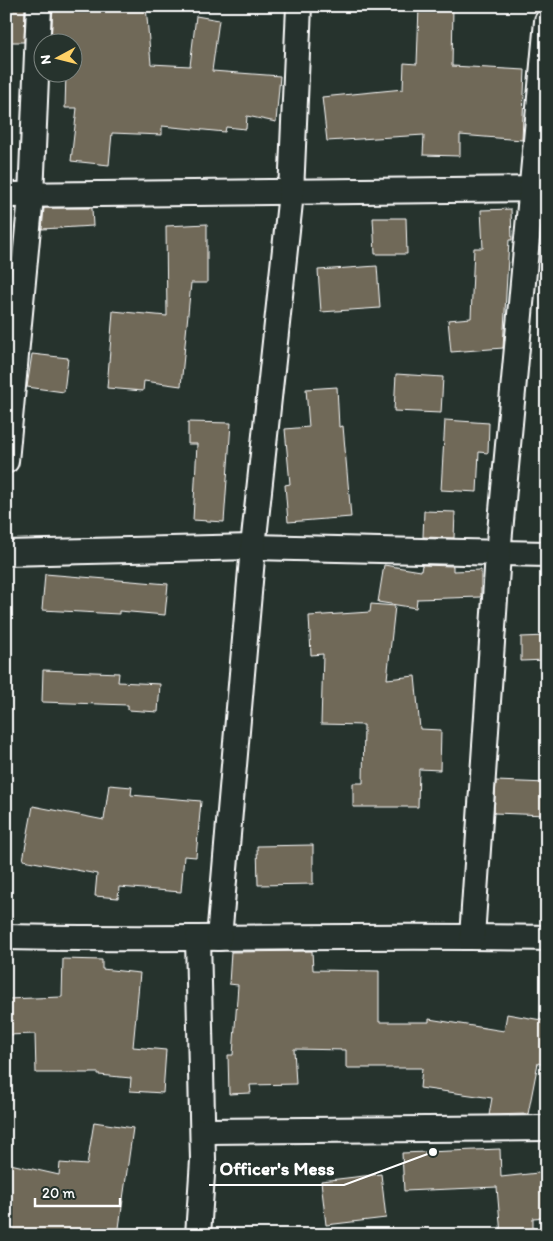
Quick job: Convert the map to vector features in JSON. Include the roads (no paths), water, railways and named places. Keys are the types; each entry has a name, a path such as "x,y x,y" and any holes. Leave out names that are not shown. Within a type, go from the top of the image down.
{"street":[{"path":"6,461 31,196 39,6"},
{"path":"198,1235 203,1160 208,938 291,193 300,6"},
{"path":"472,936 498,554 539,189 547,21"},
{"path":"6,195 539,189"},
{"path":"6,553 253,547 547,554"},
{"path":"6,937 472,936 547,938"},
{"path":"203,1131 547,1128"}],"place":[{"name":"Officer's Mess","path":"433,1152"}]}
